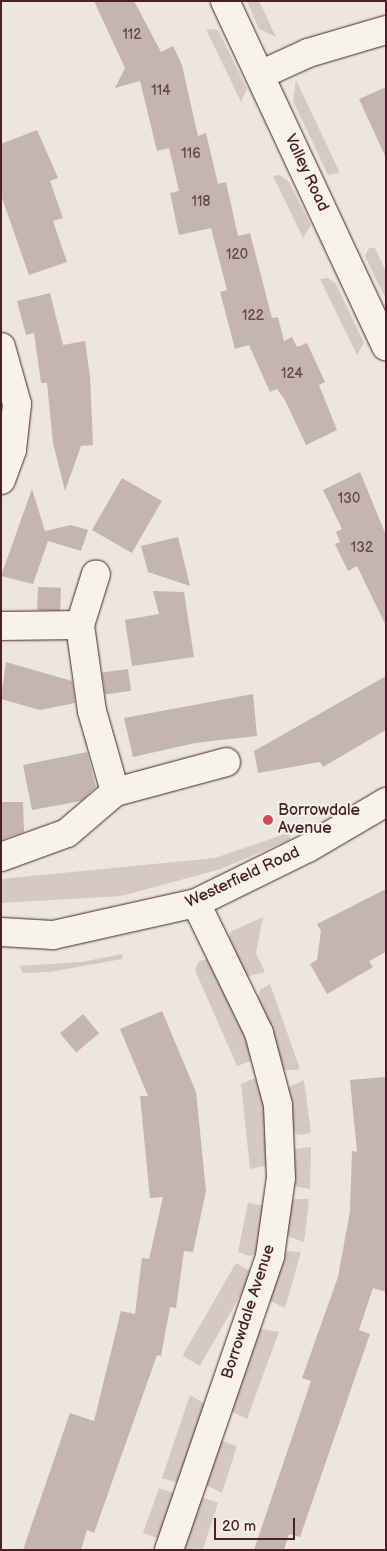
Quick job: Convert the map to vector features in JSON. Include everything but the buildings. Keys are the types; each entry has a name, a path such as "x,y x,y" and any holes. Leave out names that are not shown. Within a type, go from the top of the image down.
{"street":[{"name":"Valley Road","path":"225,1 386,346"},
{"path":"260,75 315,50 386,30"},
{"path":"1,347 17,404 12,450 1,480"},
{"path":"96,574 80,625 92,711 115,792"},
{"path":"1,626 80,625"},
{"path":"1,857 67,833 115,792 226,762"},
{"name":"Westerfield Road","path":"1,932 53,934 196,903 308,848 386,802"},
{"name":"Borrowdale Avenue","path":"169,1550 270,1256 281,1178 278,1105 259,1033 196,903"}],"shaded area":[{"path":"247,1 259,1 276,37 259,29"},
{"path":"206,29 218,30 247,89 241,102"},
{"path":"296,80 340,173 328,175 293,101"},
{"path":"280,175 289,182 311,225 303,238 273,176"},
{"path":"369,248 375,248 386,272 386,300 365,256"},
{"path":"328,278 336,284 364,343 357,355 320,279"},
{"path":"288,833 291,839 221,869 121,896 1,903 1,879 215,858"},
{"path":"263,917 256,953 265,972 246,977 229,937 230,932"},
{"path":"123,954 122,959 50,972 23,973 19,966 81,962"},
{"path":"210,959 234,1004 254,1060 237,1066 195,970 199,961"},
{"path":"270,984 300,1069 297,1070 280,1070 257,1001 260,990"},
{"path":"252,1079 260,1079 265,1096 268,1165 250,1169 241,1084"},
{"path":"304,1080 311,1133 298,1135 291,1129 287,1088"},
{"path":"311,1147 310,1189 292,1186 294,1149"},
{"path":"292,1199 309,1199 304,1242 285,1235"},
{"path":"248,1203 265,1206 259,1254 249,1256 238,1252"},
{"path":"287,1251 301,1252 285,1308 269,1300"},
{"path":"236,1263 253,1273 200,1366 183,1356"},
{"path":"256,1328 279,1332 247,1419 231,1411"},
{"path":"190,1395 208,1406 180,1481 175,1482 162,1478"},
{"path":"222,1441 237,1446 222,1493 204,1484 217,1442"},
{"path":"159,1488 174,1493 175,1500 162,1535 157,1538 143,1533"},
{"path":"200,1497 218,1503 203,1550 183,1550"}],"place":[{"name":"Borrowdale Avenue","path":"268,820"}]}
